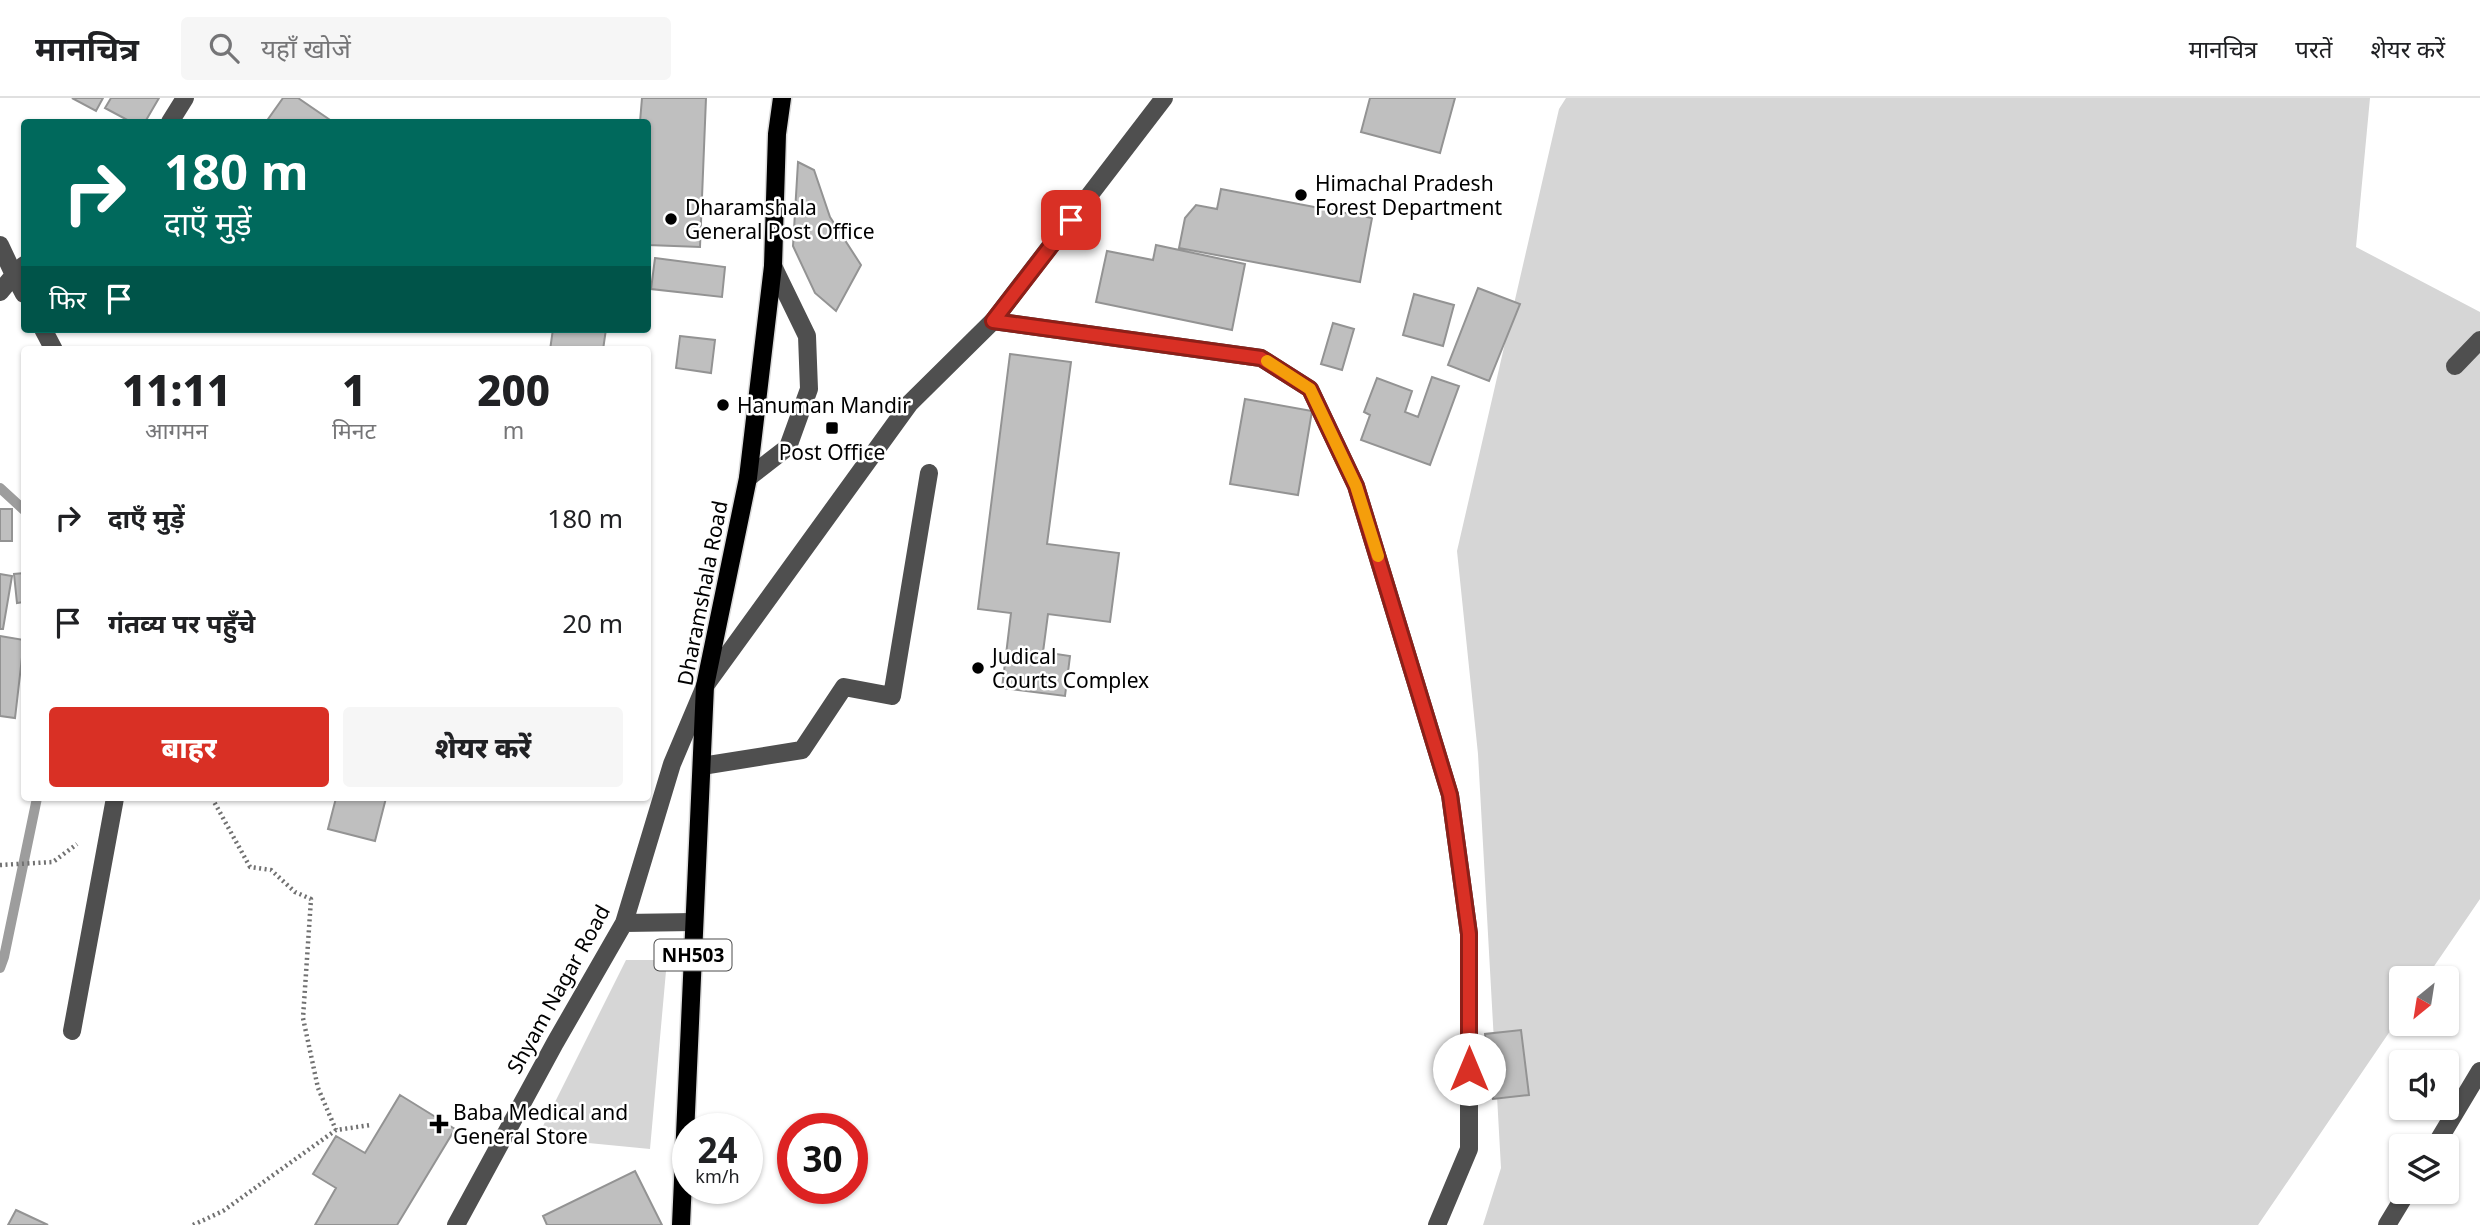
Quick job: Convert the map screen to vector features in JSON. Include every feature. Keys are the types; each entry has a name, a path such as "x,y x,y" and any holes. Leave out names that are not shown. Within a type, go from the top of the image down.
{"main road":[{"name":"Dharamshala Road","path":"681,1225 705,686 748,478 773,266 777,134 782,98"}],"street":[{"path":"172,119 186,98"},
{"name":"Shyam Nagar Road","path":"456,1225 624,923 672,764 705,686 911,403 993,321 1164,98"},
{"path":"0,245 20,270 0,292"},
{"path":"748,478 788,447 809,389 807,336 773,266"},
{"path":"993,321 1261,358 1310,389 1356,486 1450,795 1469,934 1469,1149 1437,1225"},
{"path":"2455,366 2480,340"},
{"path":"702,766 802,750 844,687 892,696 929,473"},
{"path":"72,1031 115,801"},
{"path":"624,923 694,922"},
{"path":"2442,1134 2480,1071"},
{"path":"2387,1225 2400,1204"}],"path":[{"path":"214,801 250,867 271,870 296,892 311,899 303,1018 318,1088 336,1130"},
{"path":"0,865 53,862 111,819"},
{"path":"193,1225 223,1211 336,1130 371,1125"}],"shaded area":[{"path":"1566,98 2370,98 2356,247 2480,312 2480,899 2434,966 2389,966 2389,1033 2258,1225 1483,1225 1501,1168 1478,754 1457,551 1559,109"},
{"path":"626,960 667,960 650,1149 537,1138"}],"building":[{"path":"72,98 103,98 96,111"},
{"path":"111,98 159,98 147,119 125,119 105,108"},
{"path":"283,98 298,98 329,119 268,119"},
{"path":"642,98 706,98 700,247 651,245 651,119 640,119"},
{"path":"1370,98 1455,98 1440,153 1361,132"},
{"path":"798,162 814,170 830,217 861,265 836,311 815,293 793,246"},
{"path":"1221,189 1372,218 1360,282 1179,248 1185,218 1196,205 1217,209"},
{"path":"1156,245 1245,264 1232,330 1096,302 1107,251 1153,260"},
{"path":"655,258 725,267 722,297 651,289"},
{"path":"1478,288 1520,304 1489,381 1448,365"},
{"path":"1414,294 1454,305 1443,346 1403,335"},
{"path":"1333,323 1354,329 1342,370 1321,364"},
{"path":"552,333 605,333 604,346 551,346"},
{"path":"680,336 715,340 711,373 676,368"},
{"path":"1010,354 1071,362 1047,544 1119,553 1110,622 1048,614 1043,652 1070,656 1065,696 1002,688 1011,613 978,609"},
{"path":"1432,377 1459,386 1430,465 1361,440 1370,415 1364,412 1377,378 1412,391 1405,412 1418,417"},
{"path":"1245,399 1312,411 1298,495 1230,484"},
{"path":"0,509 12,509 12,541 0,541"},
{"path":"21,573 21,602 17,603 14,574"},
{"path":"0,574 12,576 3,629 0,629"},
{"path":"0,636 21,640 21,666 15,718 0,716"},
{"path":"335,801 385,801 375,841 328,829"},
{"path":"1521,1030 1529,1095 1493,1099 1485,1034"},
{"path":"400,1095 455,1129 397,1225 315,1225 336,1188 313,1174 336,1136 365,1153"},
{"path":"635,1171 662,1225 547,1225 543,1216"},
{"path":"16,1210 48,1225 8,1225"}],"waterway":[{"path":"0,488 21,507"},
{"path":"0,968 36,801"}],"slow traffic":[{"path":"1267,361 1310,389 1356,486 1378,556"}],"place":[{"name":"Himachal Pradesh Forest Department","path":"1301,195"},
{"name":"Dharamshala General Post Office","path":"671,219"},
{"name":"Hanuman Mandir","path":"723,405"},
{"name":"Post Office","path":"832,428"},
{"name":"Judical Courts Complex","path":"978,668"},
{"name":"Baba Medical and General Store","path":"439,1124"}],"route":[{"path":"1071,220 993,321 1261,358 1310,389 1356,486 1450,795 1469,934 1469,1069"}]}
